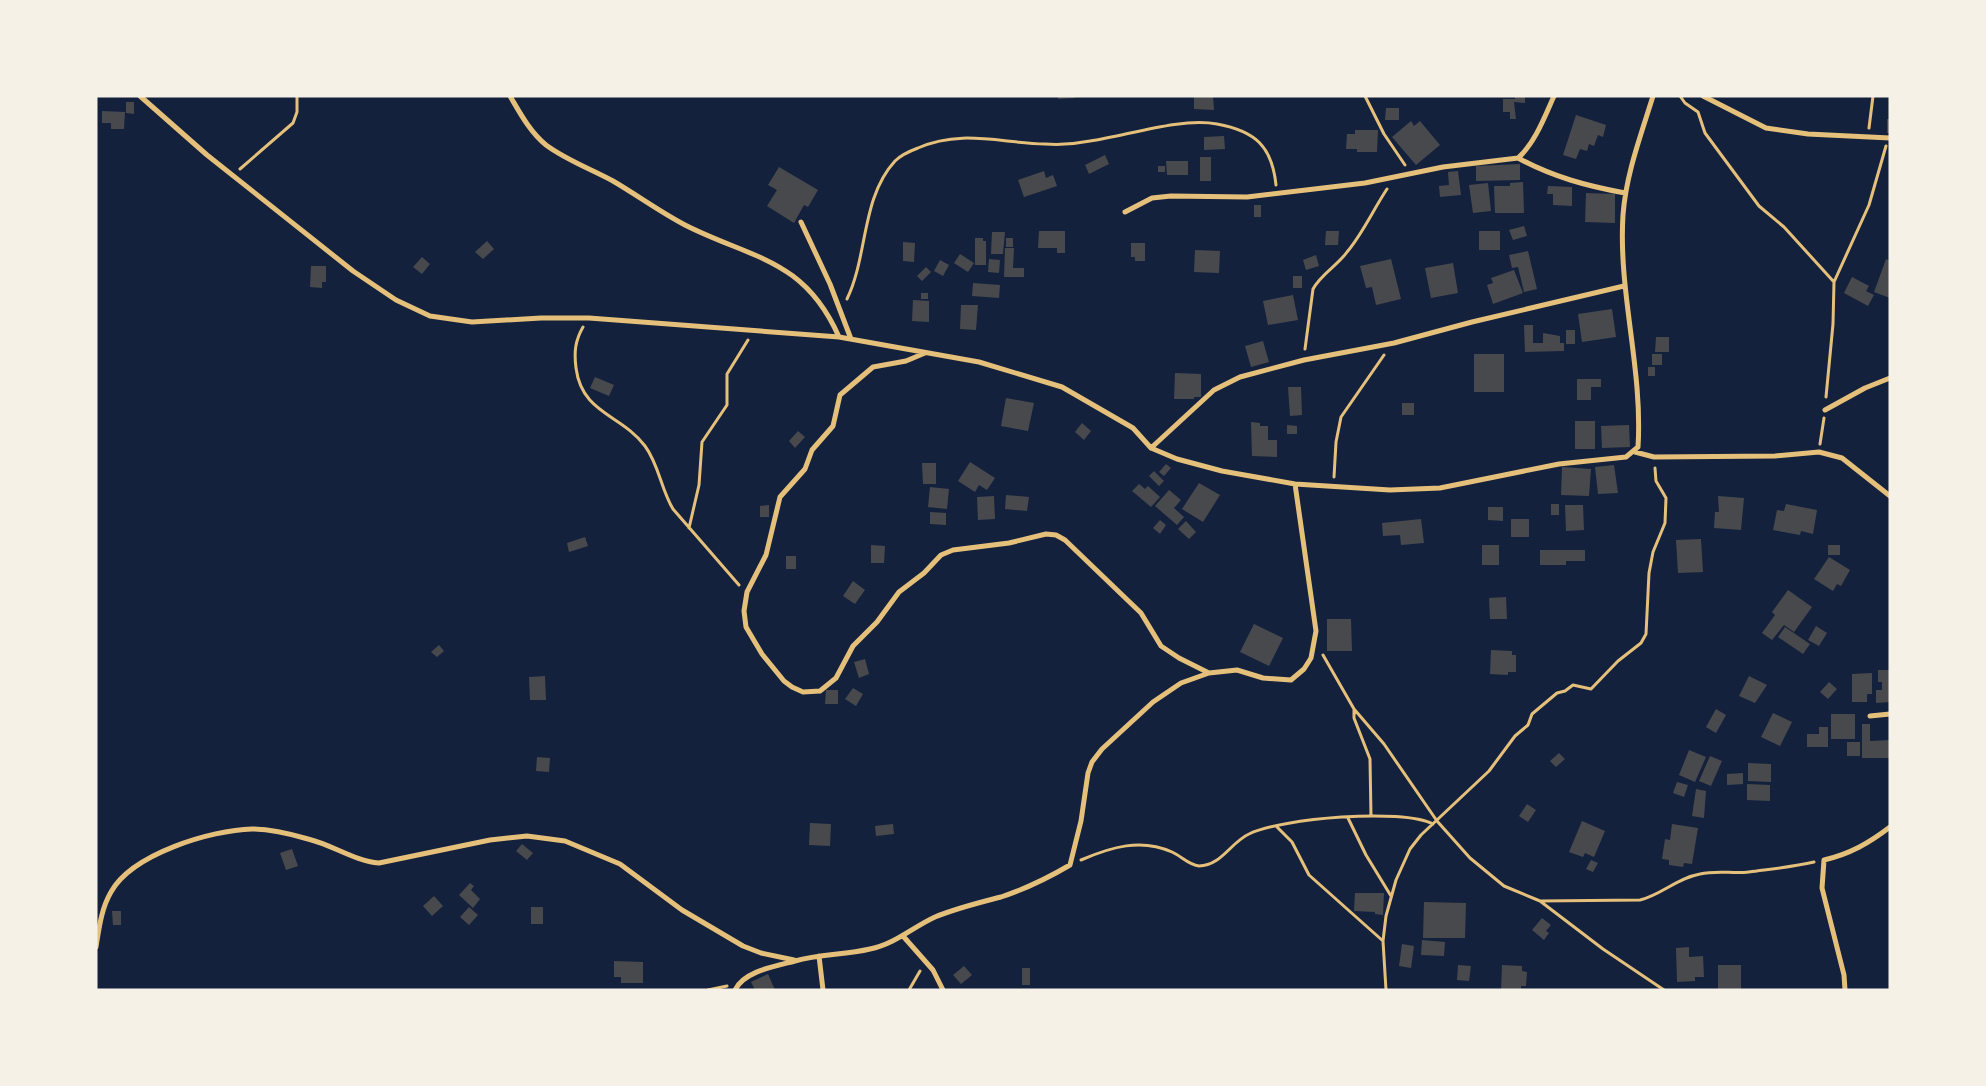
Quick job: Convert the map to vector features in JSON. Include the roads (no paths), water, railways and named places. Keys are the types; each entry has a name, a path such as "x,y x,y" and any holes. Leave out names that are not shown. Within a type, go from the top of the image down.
{"street":[{"path":"140,96 232,176 353,271 396,300 430,316 472,322 541,318 589,318 756,330 839,337 979,362 1062,386 1133,428 1151,448 1198,466 1295,484 1333,488 1440,488 1559,464 1626,456 1635,452 1638,447 1638,416 1631,324 1624,286 1623,217 1625,192 1653,96"},
{"path":"510,96 534,132 560,154 611,180 684,224 760,256 791,273 820,303 839,337"},
{"path":"1125,212 1152,198 1171,196 1235,198 1278,194 1394,179 1443,167 1518,158 1524,153 1554,96"},
{"path":"1703,96 1766,128 1808,134 1889,138"},
{"path":"1518,158 1538,169 1571,182 1625,192"},
{"path":"801,222 841,311 851,339"},
{"path":"1151,448 1214,390 1240,377 1304,360 1394,343 1472,322 1624,286"},
{"path":"925,353 906,361 873,367 840,395 833,426 812,450 805,468 780,497 766,556 747,592 744,611 746,627 762,654 784,681 804,692 813,693 820,691 836,678 853,646 877,622 899,592 924,573 941,555 968,548 1009,543 1039,535 1056,535 1065,540 1141,613 1161,646 1179,658 1209,673"},
{"path":"1825,410 1865,388 1890,378"},
{"path":"1635,452 1654,457 1775,456 1819,452 1842,458 1890,496"},
{"path":"736,987 765,970 796,960 870,949 903,936 933,918 1034,884 1070,865 1081,821 1085,787 1092,762 1102,749 1169,689 1209,673 1237,670 1263,678 1291,680 1304,669 1311,658 1316,641 1316,622 1295,484"},
{"path":"1870,716 1890,714"},
{"path":"1846,990 1822,888 1824,860 1844,856 1865,845 1890,827"},
{"path":"96,947 104,908 111,891 123,877 142,863 201,837 253,829 308,839 340,850 364,862 379,863 490,840 527,836 565,841 620,864 682,910 737,942 761,953 796,960"},
{"path":"903,936 924,959 943,990"},
{"path":"819,956 822,990"}]}
